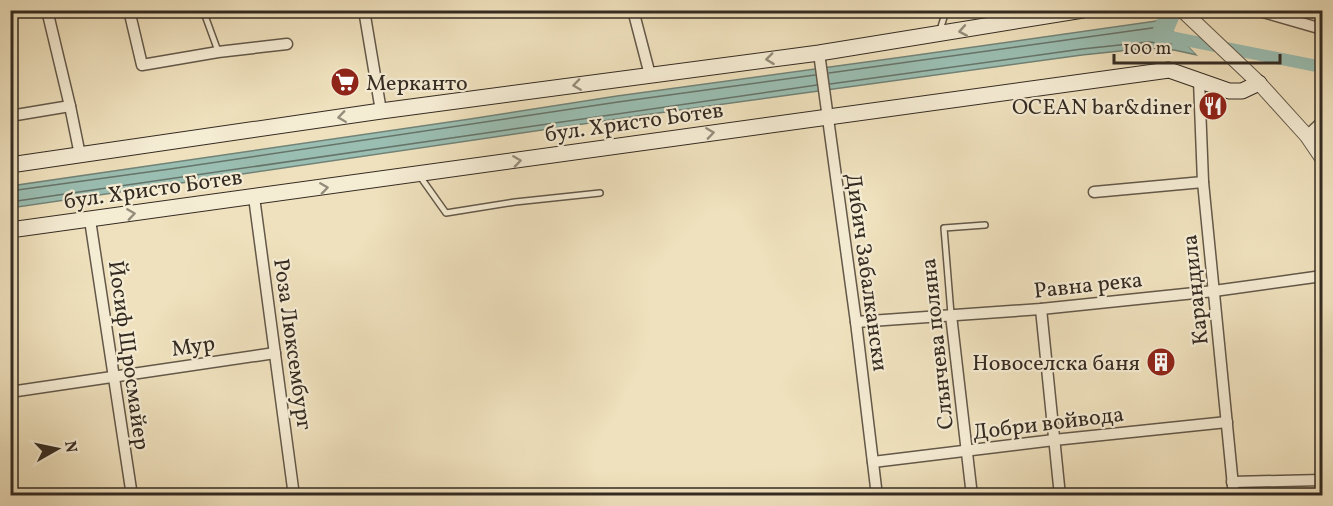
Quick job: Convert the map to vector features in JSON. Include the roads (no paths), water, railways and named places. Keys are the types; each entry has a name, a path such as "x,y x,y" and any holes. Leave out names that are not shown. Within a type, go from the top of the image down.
{"main road":[{"name":"бул. Христо Ботев","path":"10,165 381,111 819,53 1083,10"},
{"name":"бул. Христо Ботев","path":"10,230 1169,70 1229,91 1242,91 1255,80"}],"street":[{"path":"47,10 80,155"},
{"path":"129,10 142,65 218,52 287,44"},
{"path":"364,10 381,111"},
{"path":"633,10 650,75"},
{"path":"1256,10 1323,29"},
{"path":"1183,11 1255,80 1307,136 1323,158"},
{"name":"Дибич Забалкански","path":"819,53 877,495"},
{"name":"Карандила","path":"1199,80 1203,182 1234,495"},
{"path":"10,117 70,106"},
{"path":"1307,136 1323,122"},
{"path":"1094,192 1203,182"},
{"name":"Роза Люксембург","path":"254,197 294,495"},
{"name":"Йосиф Щросмайер","path":"90,220 132,495"},
{"name":"Равна река","path":"856,322 1041,309 1214,291 1323,276"},
{"path":"1041,309 1060,495"},
{"name":"Слънчева поляна","path":"951,315 972,495"},
{"name":"Мур","path":"10,392 275,353"},
{"name":"Добри войвода","path":"873,462 1227,422"},
{"path":"1233,482 1323,480"}],"lane":[{"path":"203,10 218,52"},
{"path":"938,35 945,14 972,10"},
{"path":"419,175 446,213 515,202 600,193"},
{"name":"Слънчева поляна","path":"951,315 944,228 985,225"}],"water":[{"path":"1163,20 1197,55 1149,48 1082,55 651,114 11,208 11,186 617,96"}],"waterway":[{"path":"1161,35 1172,10"},
{"path":"1165,36 1322,67"}],"place":[{"name":"Мерканто","path":"345,82"},
{"name":"OCEAN bar&diner","path":"1213,106"},
{"name":"Новоселска баня","path":"1161,362"}]}
